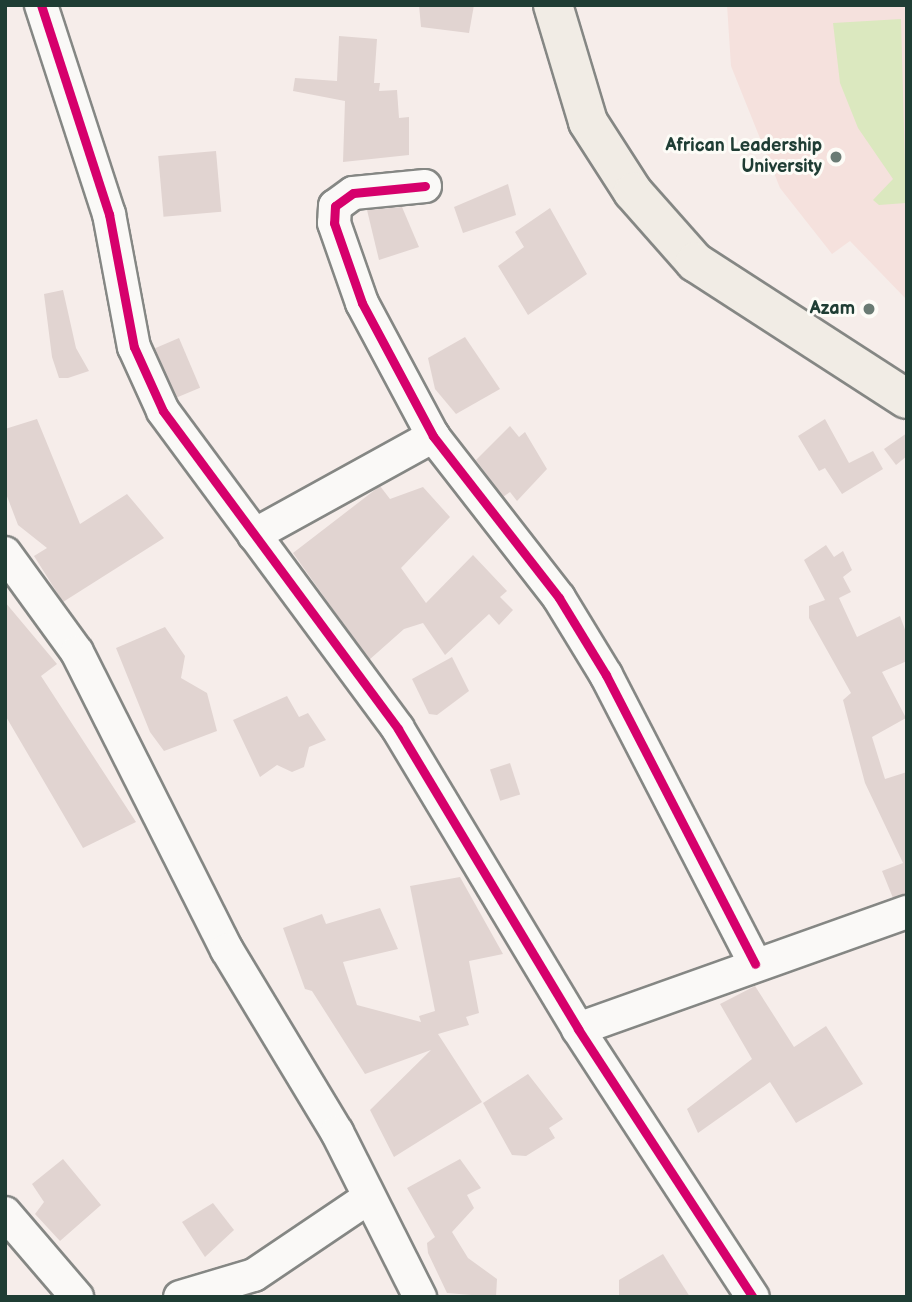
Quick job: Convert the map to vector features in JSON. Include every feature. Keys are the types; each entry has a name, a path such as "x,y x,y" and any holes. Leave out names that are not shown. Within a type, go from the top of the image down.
{"main road":[{"path":"553,5 588,122 633,192 695,262 907,399"}],"street":[{"path":"41,5 109,214 134,347 163,411 398,729 578,1029 753,1297"},
{"path":"425,186 353,193 335,206 334,223 362,303 433,436 572,620 720,887 755,964"},
{"path":"254,535 433,436"},
{"path":"5,553 77,652 228,950 337,1132 420,1297"},
{"path":"578,1029 907,912"},
{"path":"180,1297 254,1275 368,1198"},
{"path":"5,1213 77,1297"}],"shaded area":[{"name":"African Leadership University","path":"727,5 907,5 907,300 850,241 832,254 780,188 731,66"}],"green space":[{"path":"901,19 906,203 879,205 873,200 893,179 858,128 840,83 833,23"}],"building":[{"path":"419,5 474,5 469,33 421,27"},
{"path":"339,36 377,39 374,83 380,83 379,91 397,90 399,118 409,117 409,155 343,162 345,101 293,91 295,78 337,81"},
{"path":"216,151 221,212 164,217 158,156"},
{"path":"508,184 516,215 463,233 454,207"},
{"path":"402,207 419,247 379,260 367,210"},
{"path":"550,208 587,274 528,315 498,266 524,247 515,232"},
{"path":"63,290 76,348 89,371 68,378 59,378 52,357 44,294"},
{"path":"465,337 500,389 456,414 435,389 428,358"},
{"path":"179,338 200,388 176,398 155,348"},
{"path":"37,419 80,524 127,494 164,538 63,602 34,556 47,548 18,525 5,491 5,429"},
{"path":"825,419 849,463 873,451 883,469 842,494 825,468 819,471 798,436"},
{"path":"510,426 519,437 525,432 547,469 517,501 510,492 503,497 476,460"},
{"path":"907,433 907,456 896,465 884,449"},
{"path":"380,486 390,499 423,487 450,517 401,568 426,603 473,555 507,591 500,597 513,610 499,625 489,614 445,655 423,623 404,629 369,660 293,553"},
{"path":"826,545 834,557 843,551 852,570 843,577 851,592 839,598 857,637 900,616 907,635 907,661 882,672 906,718 872,737 885,779 907,772 907,894 893,898 882,871 903,863 865,783 843,700 851,693 809,618 809,606 825,600 804,560"},
{"path":"5,602 57,664 41,676 136,822 83,848 5,715"},
{"path":"165,627 185,656 181,678 207,693 217,731 164,751 150,732 116,648"},
{"path":"452,657 469,691 437,715 429,714 412,679"},
{"path":"287,696 299,717 308,713 326,740 309,747 304,767 292,772 277,765 260,777 233,720"},
{"path":"510,763 520,794 500,801 490,769"},
{"path":"460,877 503,954 469,961 479,1013 466,1017 469,1025 438,1034 482,1102 394,1157 370,1110 431,1050 365,1074 312,991 305,989 283,928 322,914 326,924 380,908 398,949 343,962 357,1005 421,1022 419,1016 435,1011 410,886"},
{"path":"755,986 794,1047 826,1026 863,1084 796,1123 770,1082 698,1133 687,1109 752,1059 720,1004"},
{"path":"528,1074 563,1119 549,1128 555,1138 526,1156 512,1155 483,1103"},
{"path":"63,1159 101,1205 60,1241 35,1214 44,1202 32,1184"},
{"path":"460,1159 481,1188 467,1195 474,1208 452,1232 468,1258 497,1279 496,1297 447,1293 428,1253 427,1243 435,1237 407,1188"},
{"path":"213,1203 234,1230 205,1257 182,1222"},
{"path":"663,1254 690,1297 619,1297 619,1280"}],"cycle path":[{"path":"41,5 109,214 134,347 163,411 398,729 578,1029 753,1297"},
{"path":"425,186 353,193 335,206 334,223 362,303 433,436 559,598 606,675 755,964"}],"place":[{"name":"African Leadership University","path":"836,157"},
{"name":"Azam","path":"869,309"}]}
